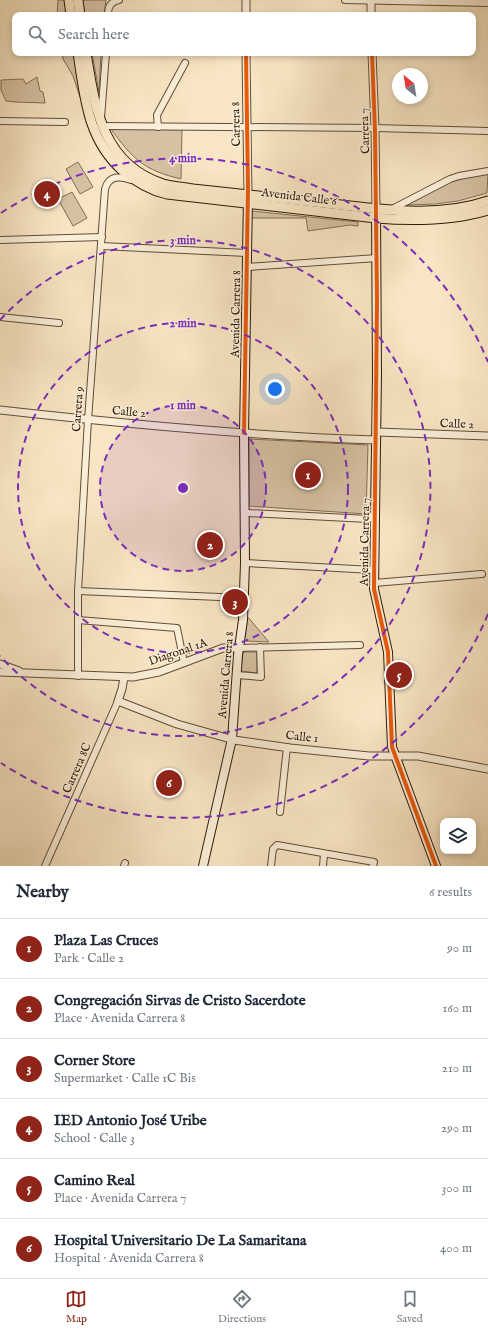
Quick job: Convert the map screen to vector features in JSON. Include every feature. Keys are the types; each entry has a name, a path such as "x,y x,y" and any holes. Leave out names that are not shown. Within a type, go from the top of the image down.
{"main road":[{"path":"69,0 71,12"},
{"path":"78,0 80,12"},
{"name":"Avenida Calle 6","path":"78,56 88,113 99,142 117,165 141,184 152,190 167,194 412,212 438,211 488,201"},
{"name":"Avenida Calle 6","path":"87,56 95,101 102,125 109,140 123,158 148,178 178,187 376,218 436,220 471,215 488,210"},
{"name":"Avenida Carrera 8","path":"203,866 232,739 239,648 243,620 246,513 244,433 248,199"},
{"name":"Avenida Carrera 7","path":"376,209 376,436 372,517 375,527 375,594 388,652 390,738 394,756 411,796 436,866"}],"street":[{"path":"108,12 109,6 119,0"},
{"path":"246,0 246,12"},
{"path":"345,0 488,3"},
{"path":"371,0 371,12"},
{"path":"106,56 102,125 158,127 375,128 488,131"},
{"name":"Carrera 8","path":"246,56 248,199"},
{"name":"Carrera 7","path":"372,56 376,209"},
{"path":"158,127 157,115 184,63"},
{"path":"0,121 65,122"},
{"path":"390,210 450,179 488,171"},
{"name":"Carrera 9","path":"78,676 78,591 88,420 105,189 111,179 118,177 141,184"},
{"path":"0,240 102,236"},
{"path":"101,246 247,253"},
{"path":"247,267 377,258"},
{"path":"0,317 59,323"},
{"name":"Calle 2","path":"0,410 88,420 244,433 376,436 488,436"},
{"path":"246,513 372,517"},
{"path":"245,563 374,570"},
{"path":"374,583 482,574"},
{"path":"78,591 243,598"},
{"path":"78,620 177,628 184,663"},
{"path":"239,648 360,645"},
{"path":"237,676 261,676 260,647"},
{"name":"Diagonal 1A","path":"124,677 149,674 224,648 239,648"},
{"path":"0,664 29,674"},
{"path":"0,672 124,677"},
{"name":"Carrera 8C","path":"45,866 118,701 124,677"},
{"name":"Calle 1","path":"118,701 177,724 232,739 369,756 418,756 488,769"},
{"path":"280,812 287,747"},
{"path":"271,866 272,849 277,845 374,864"},
{"path":"323,866 324,854"}],"shaded area":[{"path":"58,0 65,0 67,12 57,12"},
{"path":"82,0 106,0 104,12 84,12"},
{"path":"62,56 75,56 83,106 73,76"},
{"path":"93,56 101,56 99,92"},
{"path":"37,77 40,91 43,92 45,103 6,101 1,90 1,80 23,79 26,84"},
{"path":"110,128 182,129 181,179 157,172 140,162 125,148"},
{"path":"78,162 93,187 80,194 66,169"},
{"path":"488,172 487,193 458,201 435,204 404,205 453,181"},
{"path":"72,192 87,218 73,226 58,199"},
{"path":"252,211 358,222 358,226 350,225 308,231 306,218 251,218"},
{"path":"249,439 368,445 366,514 249,506"},
{"path":"247,616 269,642 244,641"},
{"path":"243,652 257,652 257,673 241,671"}],"cycle path":[{"path":"244,433 248,188 246,56"},
{"path":"372,56 375,131 377,300 374,589 388,652 392,747 436,866"}],"place":[{"name":"IED Antonio José Uribe","path":"47,194"},
{"name":"Plaza Las Cruces","path":"308,475"},
{"name":"Congregación Sirvas de Cristo Sacerdote","path":"210,545"},
{"name":"Corner Store","path":"235,602"},
{"name":"Camino Real","path":"399,675"},
{"name":"Hospital Universitario De La Samaritana","path":"169,783"}]}
